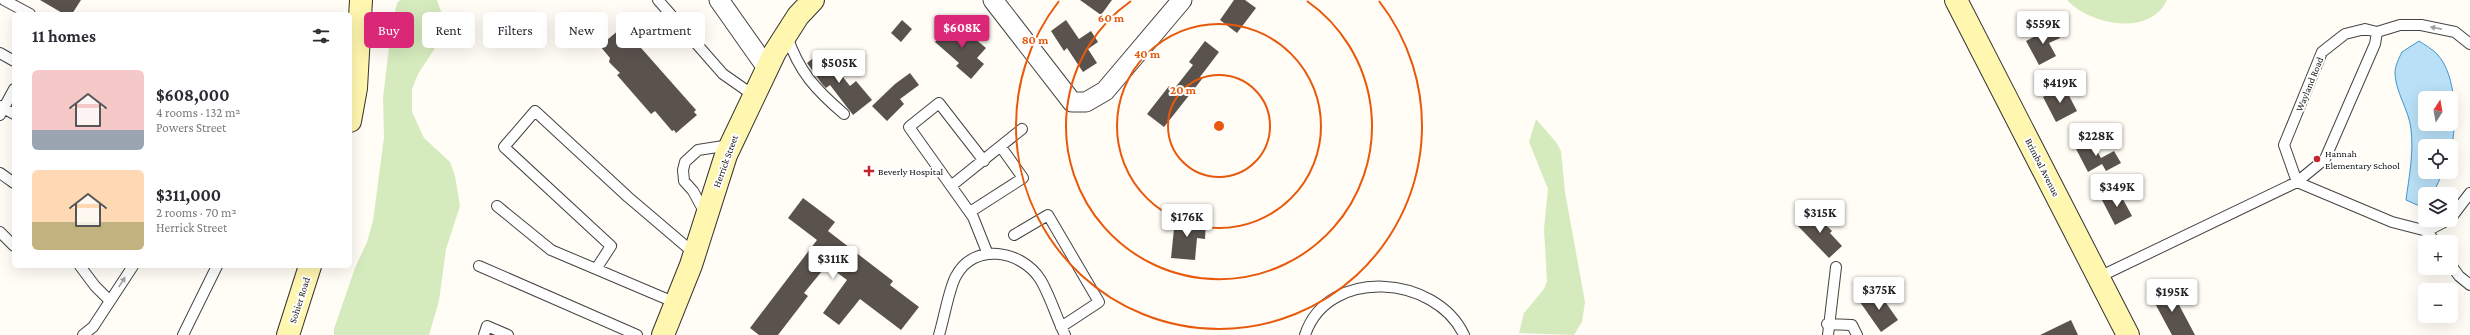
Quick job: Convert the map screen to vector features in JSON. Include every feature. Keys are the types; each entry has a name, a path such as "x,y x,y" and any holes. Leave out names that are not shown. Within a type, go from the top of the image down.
{"main road":[{"path":"352,110 356,88 361,0"},
{"name":"Herrick Street","path":"664,335 695,254 730,145 753,95 786,34 813,0"},
{"name":"Brimbal Avenue","path":"1956,0 2128,335"},
{"name":"Sohier Road","path":"288,335 309,268"}],"street":[{"path":"719,0 767,68"},
{"path":"993,0 1072,102 1086,102 1105,91 1182,0"}],"lane":[{"path":"4,0 26,12"},
{"path":"658,0 723,74 753,95"},
{"name":"Wayland Road","path":"2297,182 2284,145 2322,52 2345,34 2365,29 2377,32 2400,25 2421,25 2470,34"},
{"path":"2099,277 2297,182 2324,159 2375,44 2377,32"},
{"name":"Wayland Road","path":"2455,32 2470,44"},
{"path":"786,34 795,59 819,92 844,114"},
{"path":"0,53 12,60"},
{"path":"12,92 1,109 12,113"},
{"path":"984,160 939,103 909,127 970,212 987,252"},
{"path":"596,269 611,246 504,147 535,111 628,197 695,254"},
{"path":"951,186 1022,129"},
{"path":"706,217 693,191 684,180 683,170 685,162 698,150 730,145"},
{"path":"970,212 1023,178 1001,146"},
{"path":"0,173 12,182"},
{"path":"2297,182 2392,222 2427,231 2430,235"},
{"path":"2458,209 2470,193"},
{"path":"497,206 550,250 676,303"},
{"path":"939,335 956,276 967,262 987,252 1002,254 1025,263 1040,279 1063,331 1099,302 1048,215 1014,235"},
{"path":"2427,231 2435,227"},
{"path":"0,232 12,244"},
{"path":"478,266 637,335"},
{"path":"1828,335 1827,324 1836,267"},
{"path":"82,268 95,286 110,301"},
{"path":"83,335 93,327 132,268"},
{"path":"183,335 216,268"},
{"path":"2458,275 2470,285"},
{"path":"1305,335 1308,325 1323,308 1341,296 1363,287 1393,287 1417,292 1441,306 1458,322 1464,335"},
{"path":"1827,324 1852,325 1857,335"},
{"path":"484,335 487,326 508,335"}],"green space":[{"path":"400,0 437,0 441,12 422,12 422,48 435,48 418,74 412,89 412,112 424,138 450,162 455,176 460,206 446,249 439,301 429,335 334,335 334,329 355,268 367,242 373,221 384,137 383,98 389,48 414,48 414,12 395,12 397,3"},
{"path":"2067,0 2167,0 2159,12 2147,19 2134,23 2119,23 2104,21 2090,16 2077,9"},
{"path":"1536,119 1556,142 1561,151 1565,192 1585,302 1582,322 1574,335 1519,333 1524,313 1544,289 1547,281 1544,229 1548,189 1529,142"}],"water":[{"path":"2419,41 2435,52 2444,63 2452,87 2453,91 2418,91 2418,131 2454,131 2453,139 2418,139 2418,179 2440,179 2436,187 2418,187 2418,205 2406,200 2412,156 2412,138 2408,115 2397,87 2395,73 2396,65 2402,52"}],"building":[{"path":"40,0 81,0 73,12 61,12"},
{"path":"1080,0 1112,0 1101,15"},
{"path":"1234,0 1245,0 1256,8 1237,33 1220,20"},
{"path":"902,20 912,29 901,42 891,33"},
{"path":"1066,20 1079,39 1091,31 1098,42 1088,49 1097,63 1083,72 1067,48 1064,51 1051,31"},
{"path":"954,21 986,48 977,58 984,64 971,79 956,66 959,63 935,42"},
{"path":"2054,26 2060,38 2049,43 2056,56 2039,65 2026,41"},
{"path":"616,32 616,48 641,48 696,110 694,112 697,115 676,133 674,130 672,131 655,111 651,114 617,75 620,73 609,62 610,58 602,48 608,48 608,39"},
{"path":"1205,41 1219,52 1200,77 1202,79 1164,127 1147,114 1169,86 1174,89 1193,65 1189,62"},
{"path":"822,51 850,86 856,81 872,100 853,115 830,85 826,88 822,84 807,63"},
{"path":"910,73 919,85 900,99 904,104 887,121 872,106 895,84"},
{"path":"2064,86 2077,111 2056,122 2043,97"},
{"path":"2090,139 2101,158 2114,151 2121,163 2106,171 2102,164 2088,172 2075,147"},
{"path":"2119,192 2132,216 2115,225 2102,200"},
{"path":"803,198 835,222 828,231 893,281 890,285 919,307 901,330 860,299 839,325 823,313 847,280 827,265 804,293 808,296 778,335 759,335 750,328 817,240 788,218"},
{"path":"1812,211 1832,231 1830,233 1842,246 1829,258 1797,225"},
{"path":"1175,219 1206,222 1205,239 1197,238 1195,260 1171,258"},
{"path":"2169,286 2195,335 2172,335 2151,296"},
{"path":"1877,290 1898,320 1881,332 1860,302"},
{"path":"2071,320 2078,335 2040,335"}],"place":[{"name":"Hannah Elementary School","path":"2317,159"},
{"name":"Beverly Hospital","path":"869,171"}]}
